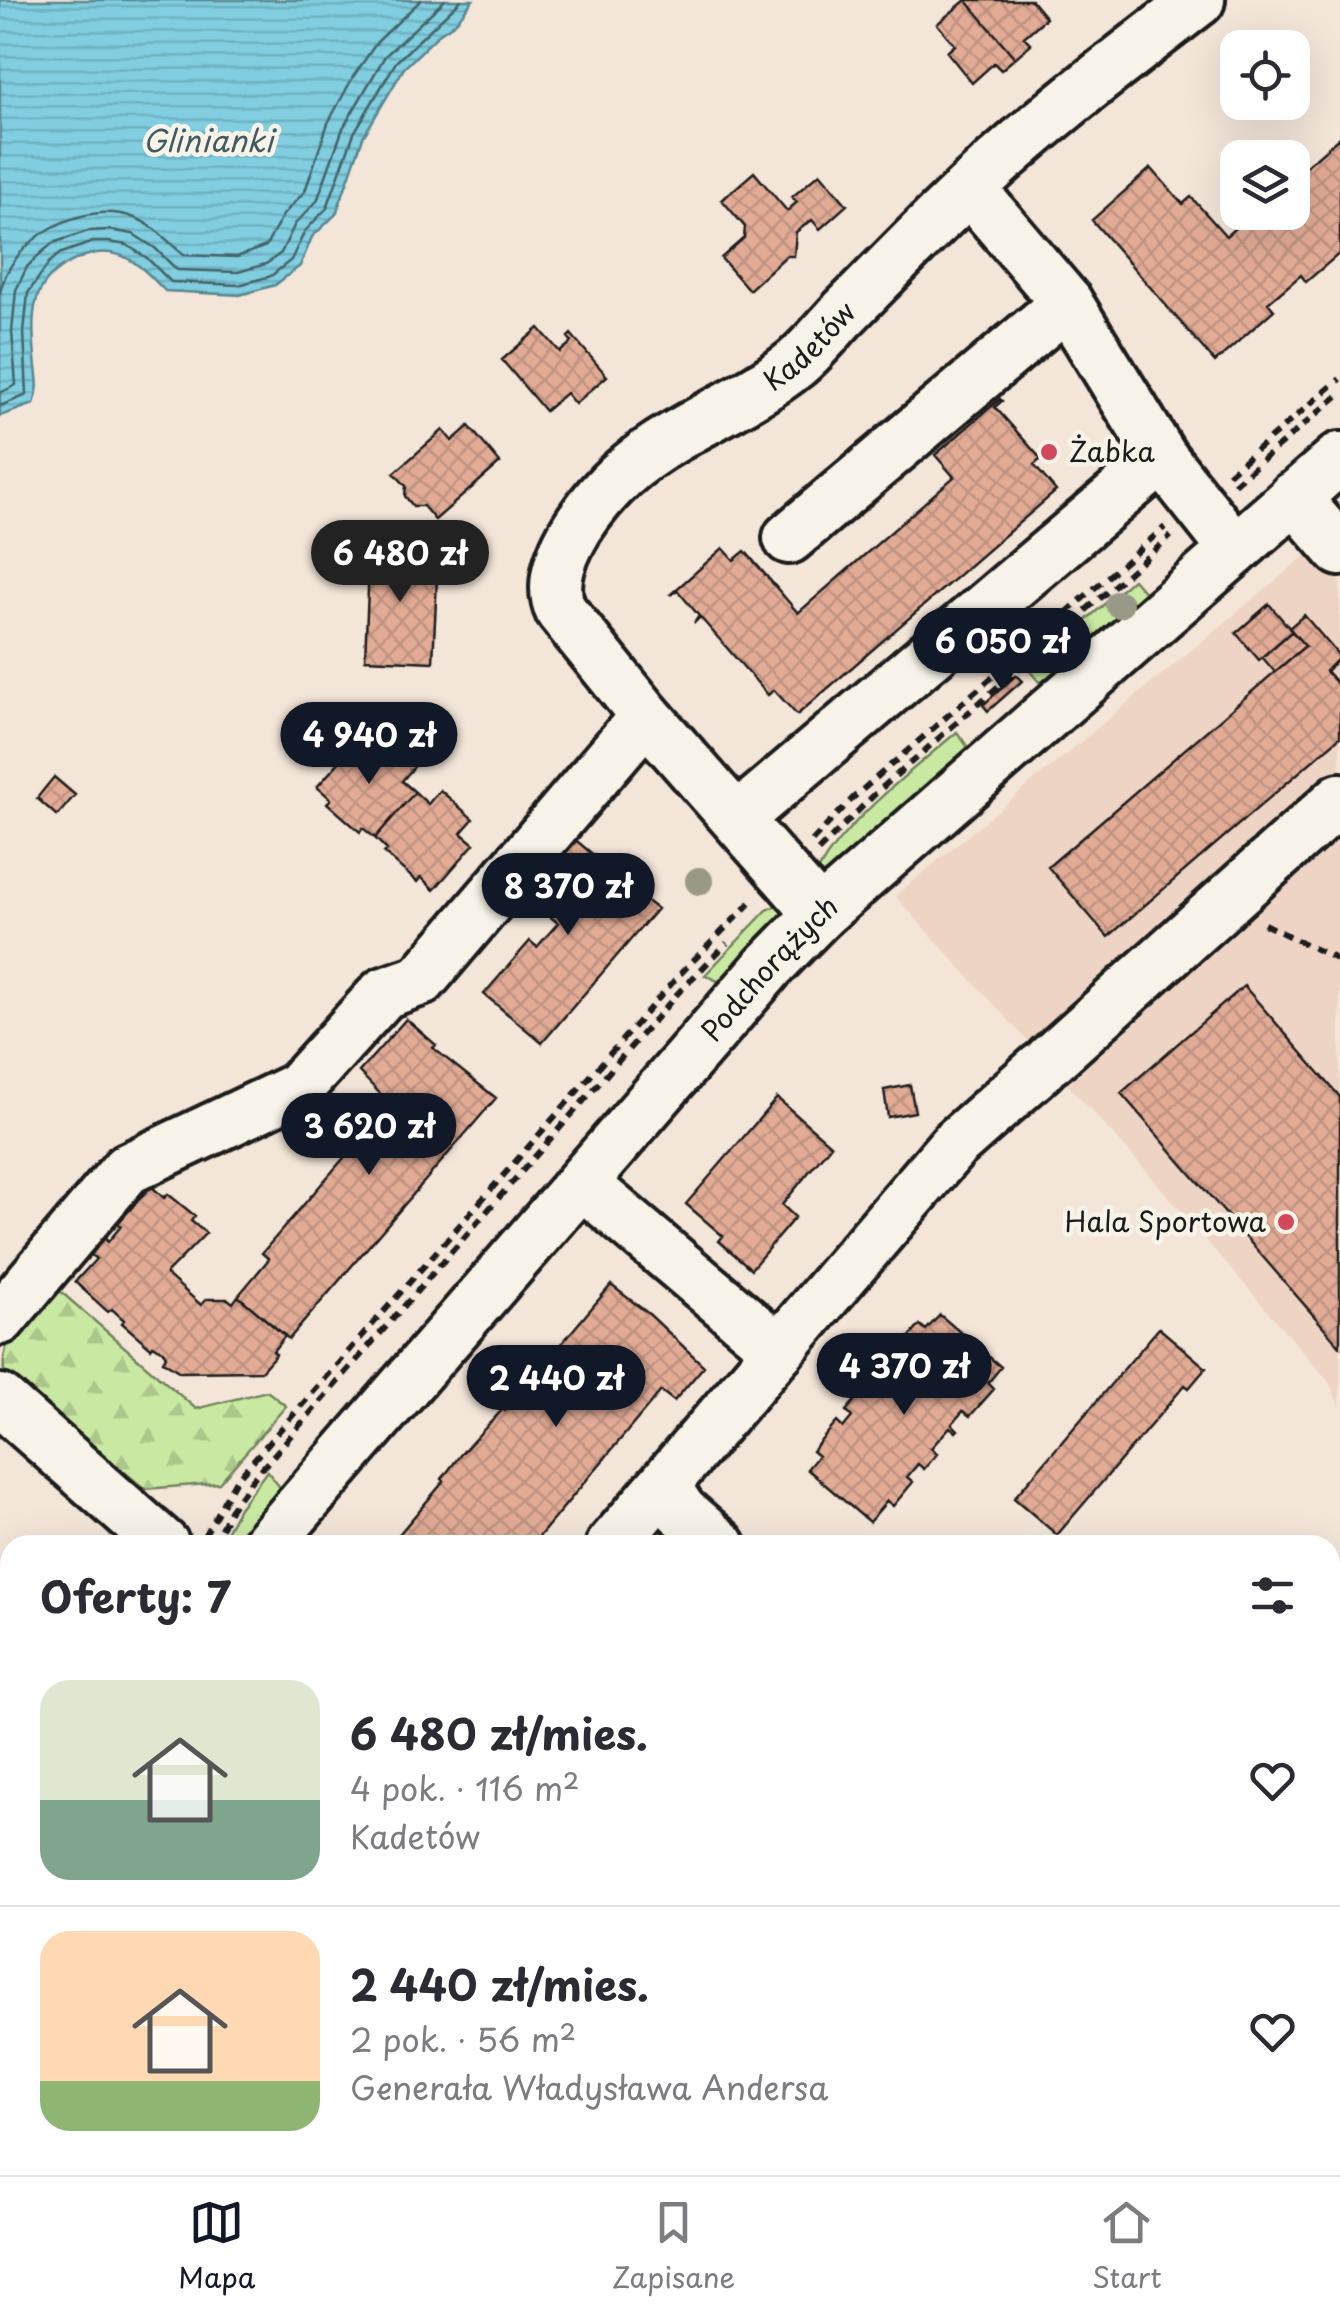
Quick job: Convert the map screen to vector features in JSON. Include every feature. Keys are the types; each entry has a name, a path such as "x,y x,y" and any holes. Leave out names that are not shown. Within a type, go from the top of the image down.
{"street":[{"name":"Kadetów","path":"820,914 646,716 561,611 555,598 555,579 567,548 612,484 642,459 795,364 970,189 1097,79 1199,0"},
{"path":"970,189 1066,302 1162,458 1235,550"},
{"path":"790,538 1066,302"},
{"path":"737,819 1162,458"},
{"name":"Podchorążych","path":"276,1535 768,966 820,914 1340,458"},
{"path":"1294,497 1340,550"},
{"path":"0,1318 126,1170 298,1088 384,993 420,980 646,716"},
{"path":"621,1535 954,1145 1340,799"},
{"path":"582,1182 779,1350"},
{"path":"0,1400 153,1535"},
{"path":"664,1486 681,1511 709,1535"}],"path":[{"path":"1219,482 1340,379"},
{"path":"1224,492 1340,394"},
{"path":"808,846 854,797 1176,516"},
{"path":"813,856 878,792 1183,526"},
{"path":"204,1535 236,1480 680,974 758,895"},
{"path":"1260,922 1340,960"},
{"path":"218,1535 251,1481 678,992 736,934"}],"shaded area":[{"path":"1340,527 1340,1407 1329,1382 1143,1167 895,896"}],"green space":[{"path":"1133,579 1154,603 1089,644 1040,683 1029,670"},
{"path":"957,732 970,750 931,781 835,880 815,879 824,861 856,822"},
{"path":"786,901 788,914 724,984 705,975 767,910"},
{"path":"53,1285 196,1409 267,1391 286,1406 219,1483 145,1489 4,1372 11,1335"},
{"path":"267,1471 282,1490 274,1509 250,1535 224,1535"}],"water":[{"name":"Glinianki","path":"0,0 473,0 455,23 404,68 363,137 336,214 312,237 300,266 275,285 240,295 165,291 139,266 109,253 85,256 68,264 45,283 35,307 38,386 34,404 0,416"}],"building":[{"path":"966,0 1031,0 1046,18 1024,37 1031,44 1015,58"},
{"path":"966,0 1015,58 1001,70 994,63 972,83 947,52 955,45 937,24"},
{"path":"1340,137 1340,253 1306,282 1301,275 1268,303 1274,310 1215,362 1092,220 1151,168 1183,204 1191,197 1226,236 1233,230 1310,230 1310,163"},
{"path":"754,172 787,211 797,202 792,197 820,173 847,205 820,229 812,220 796,232 794,256 786,256 749,290 721,258 744,238 745,227 722,200"},
{"path":"539,328 560,352 572,342 568,337 571,334 607,376 575,404 566,393 545,411 502,360"},
{"path":"1000,399 995,407 1041,459 1034,465 1056,491 797,715 774,690 768,695 700,617 694,623 699,616 678,591 670,595 723,548 734,560 745,551 798,613 954,477 935,455"},
{"path":"469,426 500,463 435,520 423,506 413,506 405,496 406,486 394,473 443,430 452,441"},
{"path":"370,542 422,544 421,578 437,579 433,662 365,659"},
{"path":"1269,604 1292,631 1259,660 1236,633"},
{"path":"1304,615 1340,657 1326,671 1340,687 1340,737 1108,937 1048,867 1305,646 1289,628"},
{"path":"1292,631 1305,646 1275,672 1262,657"},
{"path":"1016,675 1022,681 988,711 983,705"},
{"path":"383,740 414,767 402,781 415,792 375,838 363,828 360,832 327,803 331,799 317,787 357,742 371,753"},
{"path":"54,777 75,795 57,816 37,798"},
{"path":"440,790 473,819 461,833 474,844 434,890 421,877 417,882 384,853 387,850 375,838 415,792 428,804"},
{"path":"566,832 596,857 593,861 657,909 542,1043 484,994 530,941 537,947 558,923 537,906 541,901 521,885"},
{"name":"Hala Sportowa","path":"1244,986 1340,1097 1340,1346 1121,1093"},
{"path":"406,1019 436,1045 433,1048 496,1098 289,1339 238,1296 269,1259 262,1253 349,1152 356,1158 397,1111 359,1072"},
{"path":"910,1085 915,1112 888,1117 884,1090"},
{"path":"777,1098 831,1145 782,1205 795,1217 751,1269 719,1241 723,1236 686,1204"},
{"path":"151,1186 195,1216 191,1221 206,1233 166,1274 201,1305 206,1299 228,1299 233,1303 238,1296 285,1336 261,1371 180,1372 163,1361 163,1351 153,1345 151,1348 112,1309 108,1312 75,1282 96,1259 91,1255 104,1238 108,1242 121,1226 118,1223"},
{"path":"611,1285 704,1366 674,1401 661,1391 540,1535 398,1535 444,1481 461,1454 505,1411"},
{"path":"940,1315 1001,1367 988,1383 994,1389 970,1416 963,1411 952,1424 958,1430 950,1427 931,1448 937,1454 924,1469 918,1464 907,1477 913,1482 893,1506 887,1501 869,1522 807,1469 818,1456 812,1451 837,1422 843,1428 852,1417 846,1411 864,1390 872,1398 890,1376 882,1369 896,1354 902,1359 913,1346 907,1340 920,1325 926,1330"},
{"path":"1159,1328 1206,1368 1189,1388 1185,1385 1057,1535 1014,1498"}],"place":[{"name":"Żabka","path":"1049,452"},
{"name":"Hala Sportowa","path":"1286,1222"}]}
